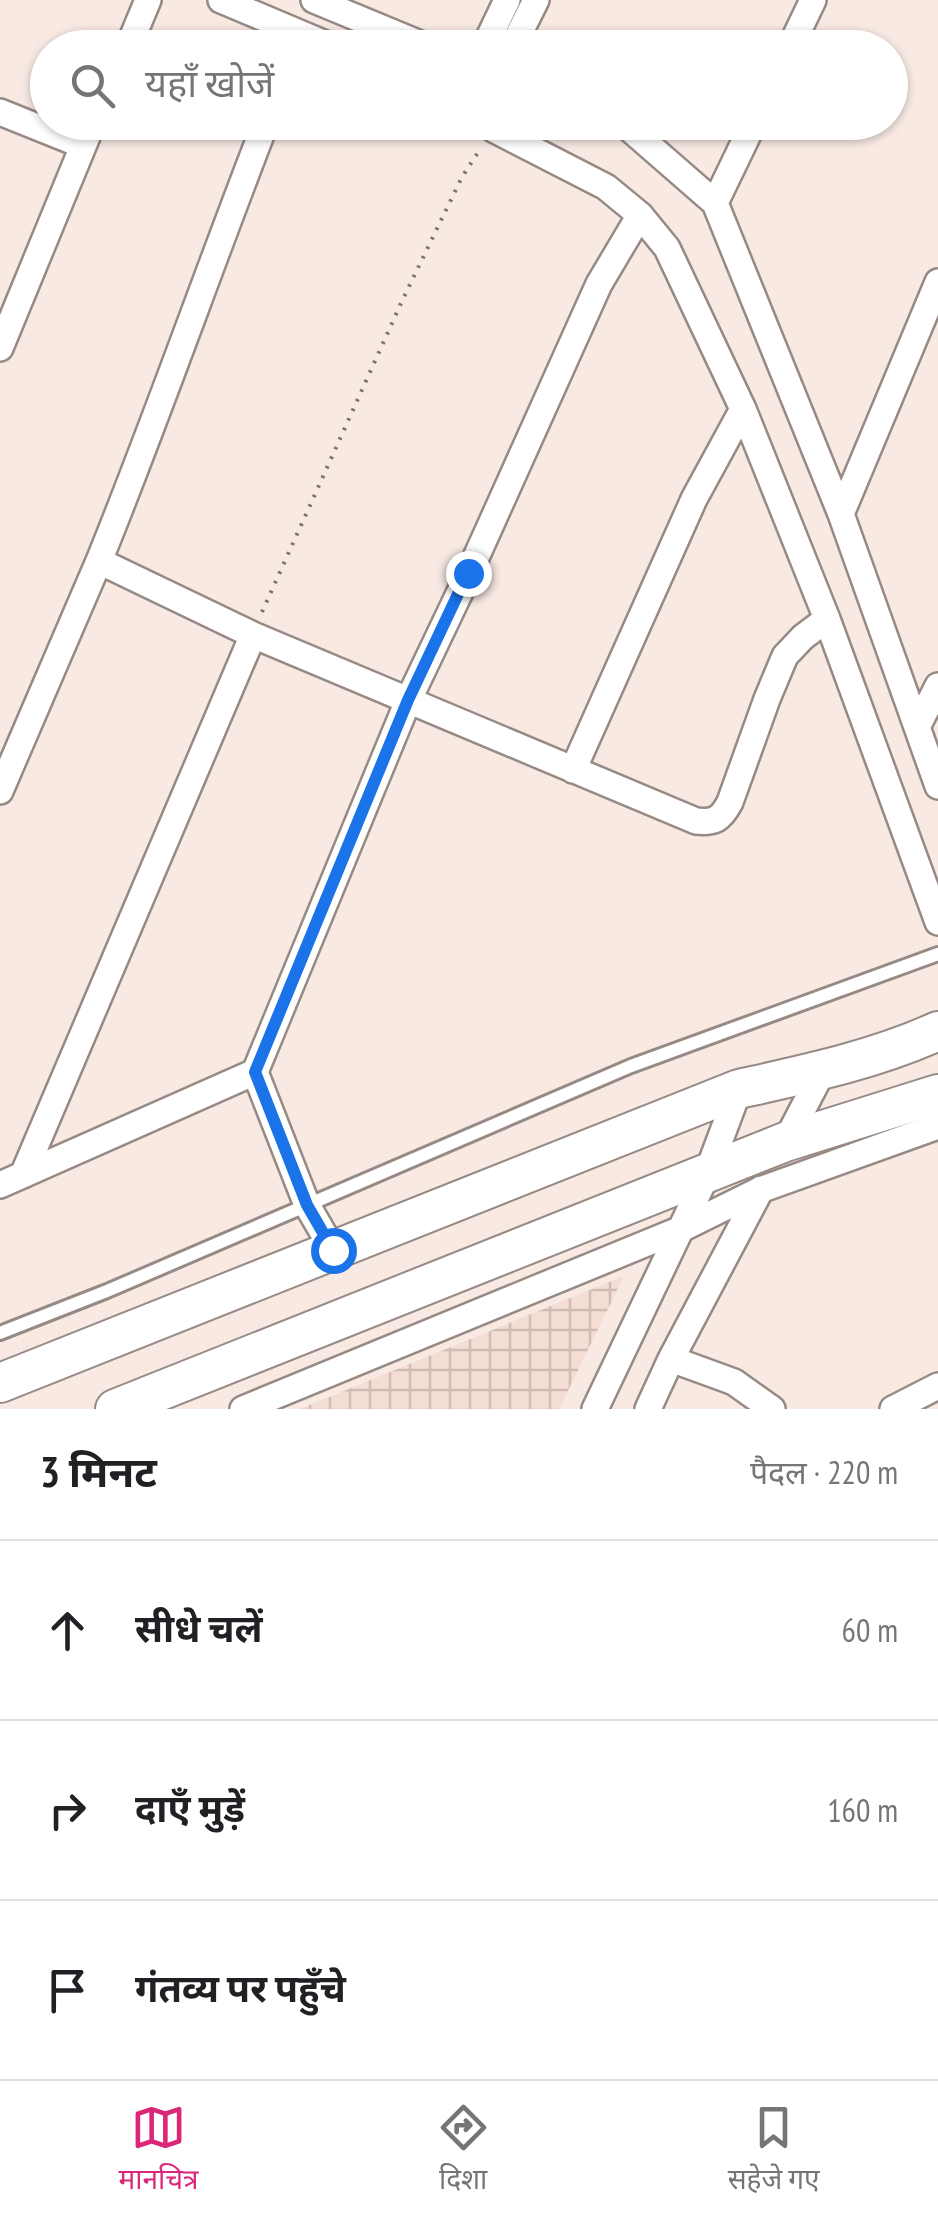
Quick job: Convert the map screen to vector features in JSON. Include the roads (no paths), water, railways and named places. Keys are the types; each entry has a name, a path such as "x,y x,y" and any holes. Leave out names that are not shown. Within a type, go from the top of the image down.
{"street":[{"path":"136,30 148,0"},
{"path":"222,0 285,30"},
{"path":"314,0 391,30"},
{"path":"493,30 508,0"},
{"path":"521,30 536,0"},
{"path":"799,30 814,0"},
{"path":"0,112 30,120"},
{"path":"0,348 85,140"},
{"path":"0,791 136,472 259,140"},
{"path":"518,140 606,186 640,215 667,248 743,409 938,922"},
{"path":"643,140 714,202 841,514 938,786"},
{"path":"714,202 745,140"},
{"path":"12,1180 255,1072 408,700 599,284 640,215"},
{"path":"841,514 938,282"},
{"path":"573,770 694,498 743,409"},
{"path":"99,561 253,635 573,770 711,823 722,817 730,802 786,656 826,619"},
{"path":"12,1180 253,635"},
{"path":"917,726 938,686"},
{"path":"0,1383 739,1089 902,1047 938,1031"},
{"path":"648,1409 823,1070"},
{"path":"255,1072 307,1205 333,1250"},
{"path":"594,1409 707,1174 739,1089"},
{"path":"114,1409 785,1142 938,1094"},
{"path":"243,1409 681,1229 760,1190 938,1126"},
{"path":"671,1359 734,1382 772,1409"},
{"path":"893,1409 938,1386"}],"lane":[{"path":"0,1333 107,1291 631,1066 938,954"}]}
